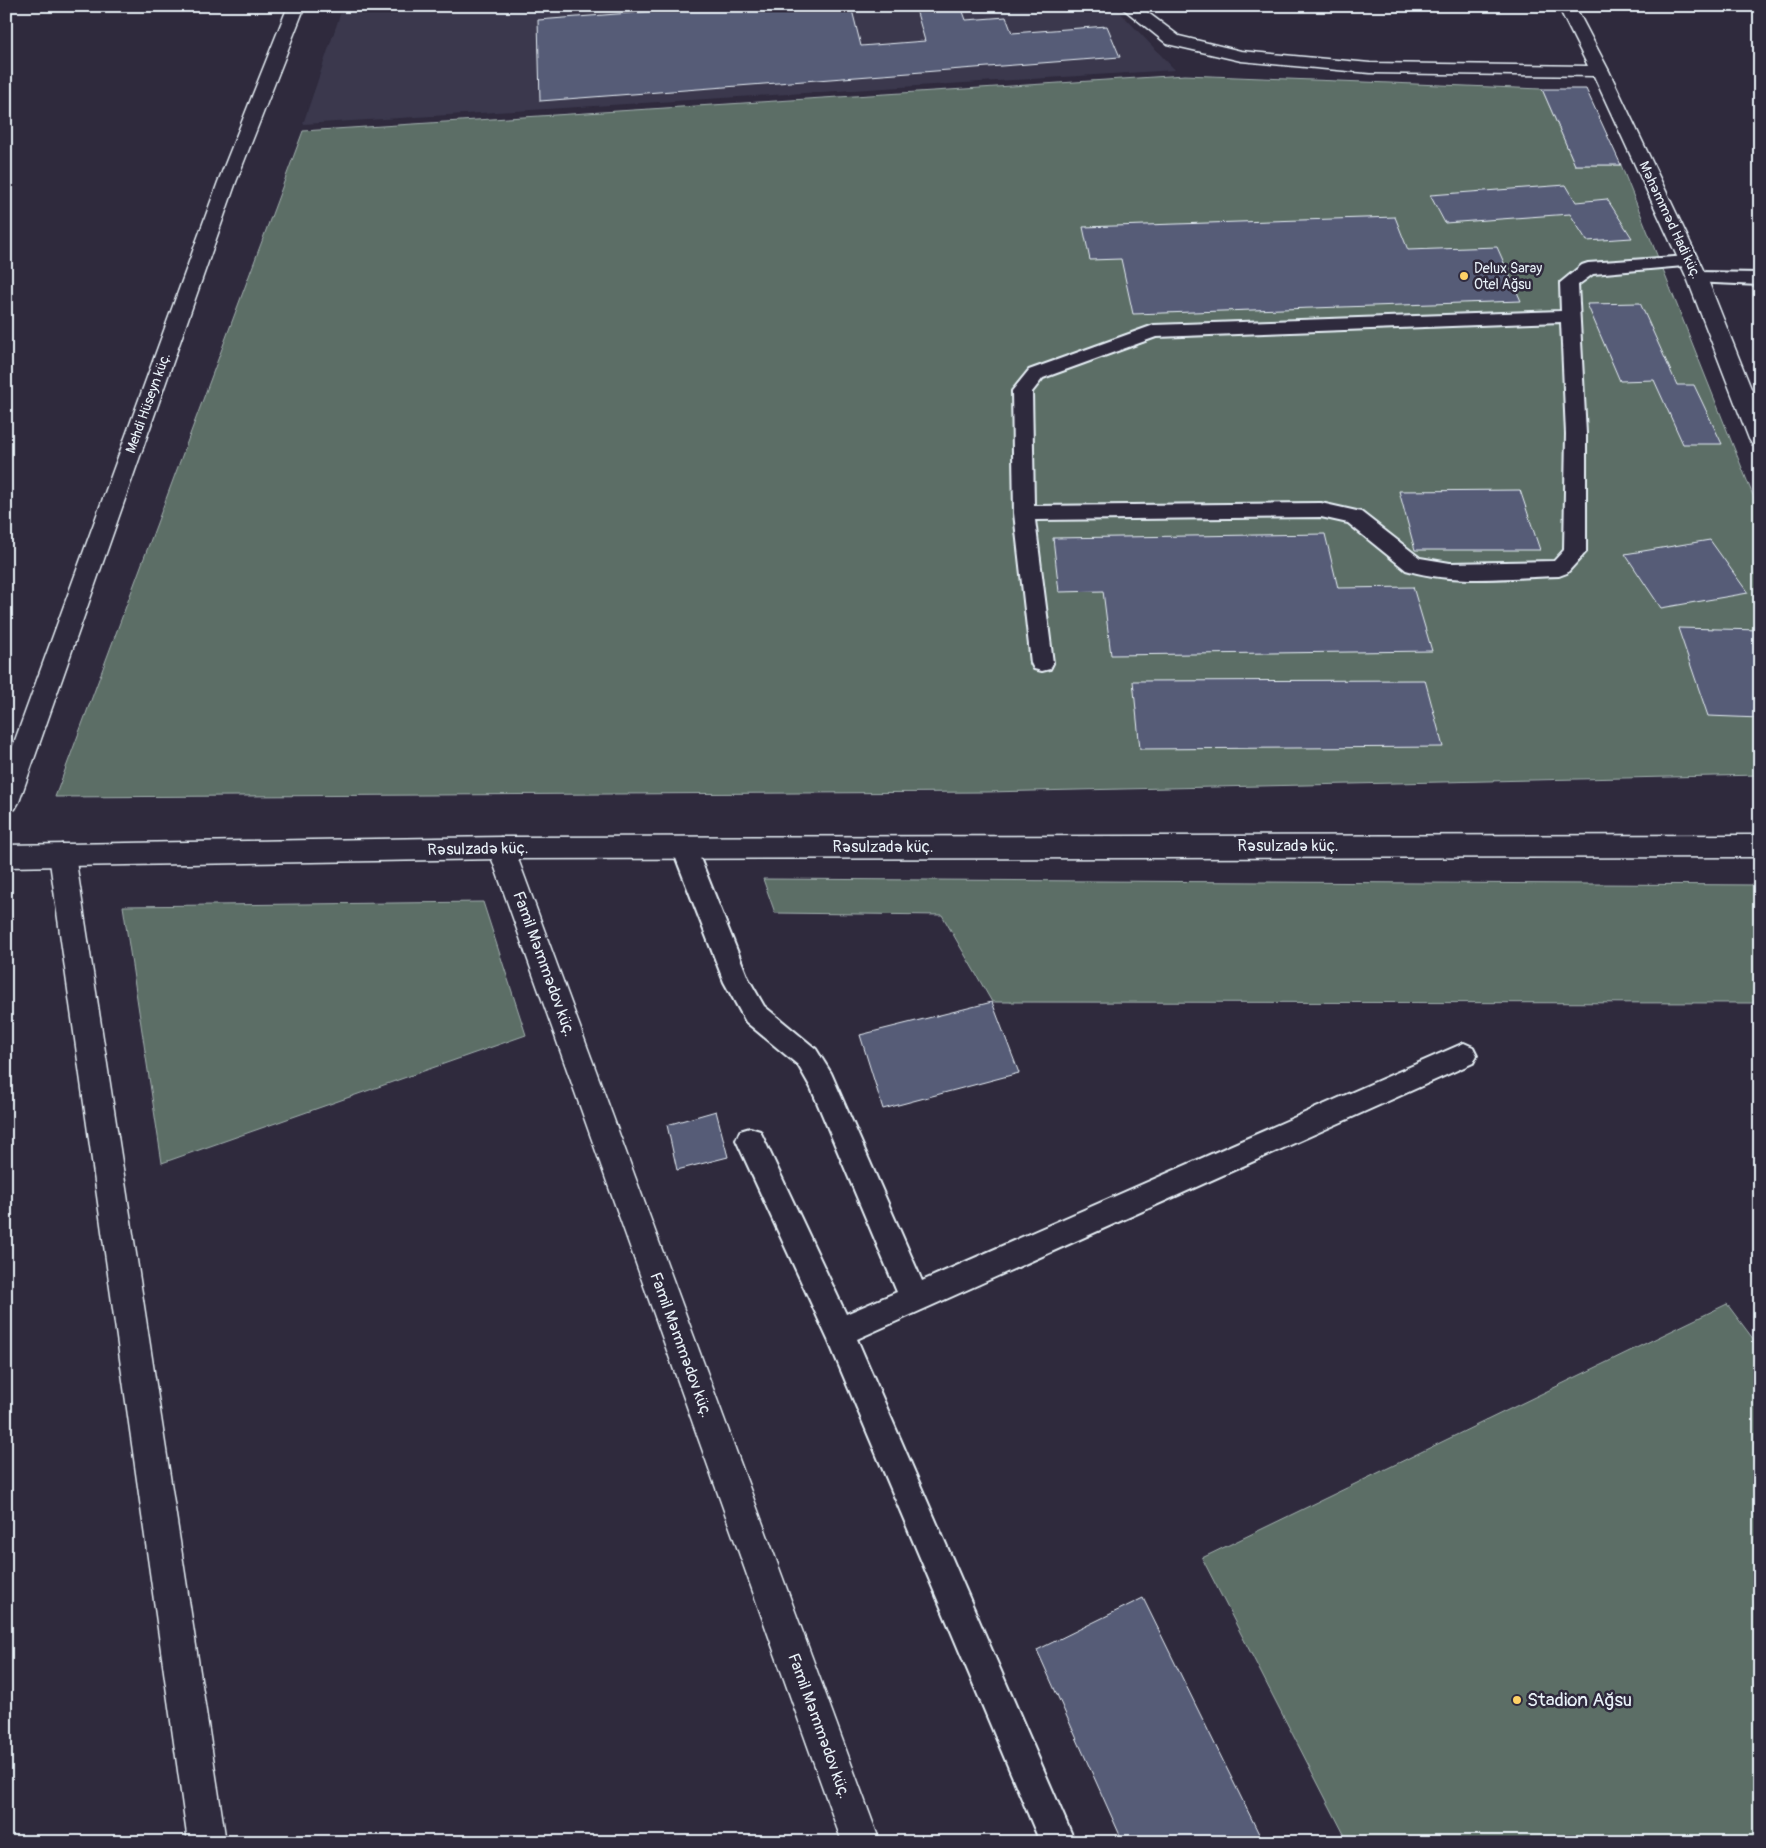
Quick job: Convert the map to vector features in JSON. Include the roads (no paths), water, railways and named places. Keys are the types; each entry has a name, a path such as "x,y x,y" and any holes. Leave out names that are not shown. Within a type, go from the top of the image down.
{"street":[{"name":"Mehdi Hüseyn küç.","path":"6,802 227,182 297,6"},
{"path":"1128,6 1173,40 1241,56 1370,68 1600,71"},
{"name":"Məhəmməd Hadi küç.","path":"1566,6 1600,71 1693,269 1760,439"},
{"name":"Rəsulzadə küç.","path":"6,856 502,848 1760,846"},
{"name":"Famil Məmmədov küç.","path":"502,848 861,1842"},
{"path":"62,855 207,1842"}],"lane":[{"path":"1024,514 1321,510 1354,517 1414,564 1450,571 1558,568 1575,552 1576,434 1569,283 1588,269 1693,269 1760,279"},
{"path":"1042,663 1024,514 1022,391 1036,374 1154,331 1571,316"},
{"path":"684,848 737,982 755,1014 806,1057 822,1080 915,1299"},
{"path":"839,1332 1464,1055"},
{"path":"750,1140 839,1332 1058,1842"}],"place":[{"name":"Delux Saray Otel Ağsu","path":"1464,276"},
{"name":"Stadion Ağsu","path":"1517,1700"}]}
